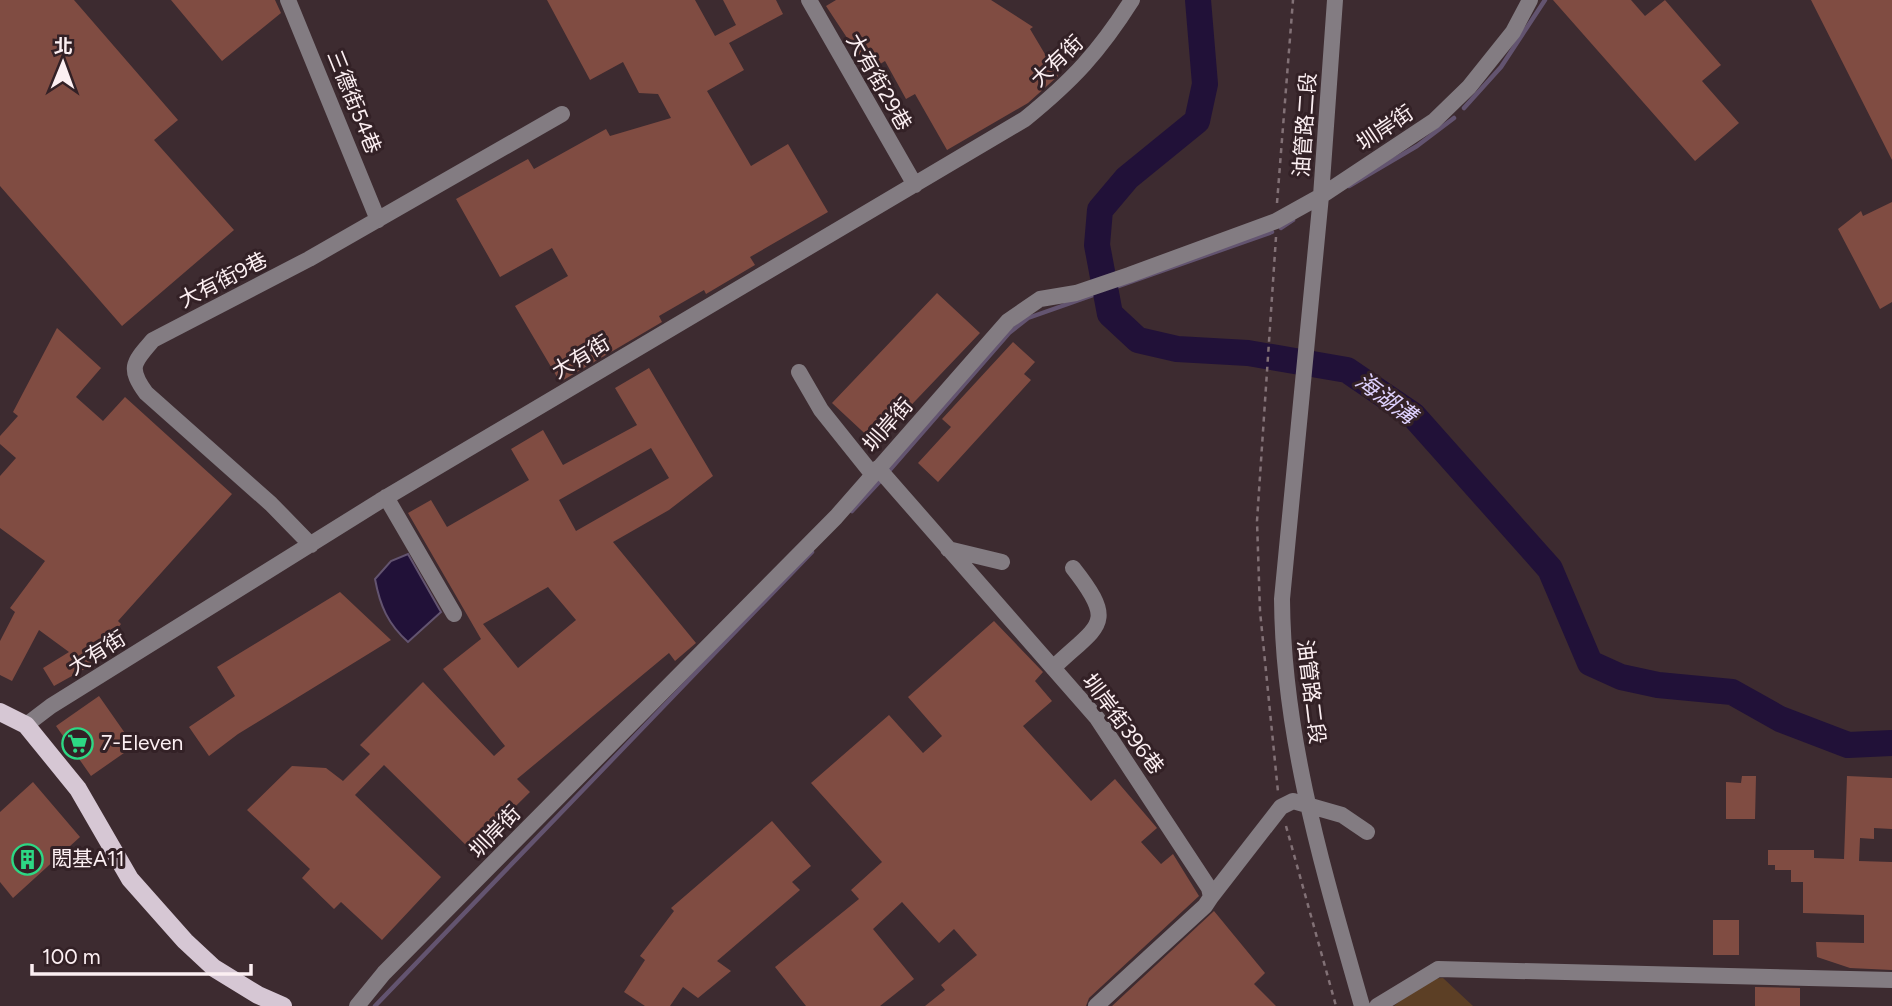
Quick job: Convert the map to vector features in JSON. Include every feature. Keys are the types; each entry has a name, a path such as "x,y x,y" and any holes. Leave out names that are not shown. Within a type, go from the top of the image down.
{"main road":[{"path":"0,712 26,725 78,789 130,879 185,941 214,968 257,995 283,1006"}],"street":[{"name":"三德街54巷","path":"288,0 379,220"},
{"name":"大有街29巷","path":"809,0 915,185"},
{"name":"大有街","path":"26,725 51,706 386,497 1025,119 1071,82 1105,43 1132,0"},
{"name":"油管路二段","path":"1335,0 1321,196 1282,612 1286,680 1306,803 1362,1006"},
{"name":"圳岸街","path":"357,1006 384,973 573,780 645,713 836,517 1009,321 1040,299 1076,293 1129,275 1276,221 1321,196 1434,121 1469,87 1498,51 1513,32 1530,0"},
{"name":"大有街9巷","path":"311,545 271,505 146,393 134,377 135,360 153,340 379,220 562,114"},
{"name":"圳岸街396巷","path":"799,372 821,410 891,483 1097,718 1166,820 1209,888 1211,897"},
{"path":"386,497 454,614"},
{"path":"948,550 1002,562"},
{"path":"1052,668 1098,625 1101,610 1092,592 1073,568"},
{"path":"1096,1006 1211,897 1281,807 1293,801 1306,803 1342,815 1367,831"},
{"path":"1377,1006 1438,969 1892,980"}],"path":[{"path":"1267,364 1293,0"}],"shaded area":[{"path":"408,554 441,612 408,642 386,614 375,579 391,561"},
{"path":"1443,978 1473,1006 1394,1006 1426,979"}],"building":[{"path":"0,0 74,0 178,120 154,140 234,230 122,326 0,186"},
{"path":"171,0 275,0 281,13 222,61"},
{"path":"547,0 695,0 715,36 736,25 723,0 776,0 783,14 729,43 744,70 707,91 751,166 788,144 828,212 750,257 755,265 706,294 704,290 659,316 662,322 560,382 515,306 568,276 552,248 500,277 456,199 528,159 534,169 606,129 610,136 671,118 658,94 639,93 623,62 590,80"},
{"path":"836,0 991,0 1033,27 1030,29 1058,76 1028,103 947,150 915,94 906,99 885,61 869,71 826,6"},
{"path":"1553,0 1631,0 1645,16 1665,0 1721,65 1702,81 1739,123 1695,161"},
{"path":"1811,0 1892,0 1892,160"},
{"path":"1892,202 1892,302 1880,309 1838,229 1861,211 1863,216"},
{"path":"937,293 980,333 875,443 832,403"},
{"path":"57,328 101,368 76,397 103,421 125,397 232,494 118,621 121,624 88,667 54,686 43,668 69,652 39,630 12,681 0,675 0,641 15,612 10,608 45,561 0,528 0,476 16,458 0,444 0,436 18,416 13,412"},
{"path":"1013,342 1035,362 1024,374 1031,380 938,482 918,463 951,427 942,419"},
{"path":"649,368 713,476 669,510 613,542 696,643 675,661 669,653 517,779 530,792 471,850 384,765 355,795 441,877 382,940 341,902 334,909 302,878 310,869 247,810 292,766 326,768 343,781 370,754 360,745 423,682 494,756 505,746 443,669 481,639 408,513 431,500 447,527 529,480 511,449 543,430 563,465 637,425 615,388","holes":["651,448 669,478 576,531 559,500","548,587 576,620 518,668 483,624"]},
{"path":"340,592 391,640 238,734 209,756 189,727 235,696 217,667"},
{"path":"994,621 1043,672 1035,681 1052,701 1023,726 1091,801 1115,779 1157,828 1141,842 1161,864 1173,854 1199,896 1089,998 1086,1006 925,1006 945,990 941,985 977,955 954,929 939,943 902,902 873,929 914,979 880,1006 806,1006 775,967 859,899 851,890 882,862 811,783 889,715 923,753 942,736 908,697"},
{"path":"99,696 134,746 91,776 56,726"},
{"path":"1742,776 1756,776 1755,819 1726,819 1726,782 1741,783"},
{"path":"1847,776 1892,778 1892,829 1874,828 1874,839 1860,838 1859,861 1892,862 1892,970 1850,968 1817,957 1816,942 1864,943 1864,915 1803,913 1803,882 1791,882 1791,870 1775,870 1775,865 1768,865 1768,850 1814,850 1814,858 1844,859"},
{"name":"閎基A11","path":"33,782 80,837 13,898 0,882 0,812"},
{"path":"772,821 811,866 792,882 800,890 717,961 731,971 698,998 683,987 670,1006 645,1006 624,992 645,960 640,956 674,911 671,908"},
{"path":"1214,911 1265,973 1254,984 1276,1006 1112,1006"},
{"path":"1713,920 1739,920 1739,955 1713,955"},
{"path":"1755,987 1800,988 1800,1006 1755,1006"}],"waterway":[{"name":"海湖溝","path":"1198,0 1205,84 1197,121 1127,178 1100,210 1097,245 1110,314 1138,340 1177,349 1248,353 1347,370 1413,415 1550,569 1590,663 1621,677 1658,685 1732,692 1780,719 1848,745 1892,743"},
{"path":"1464,108 1501,67 1545,0"},
{"path":"1349,186 1417,146 1454,118"},
{"path":"1281,228 1293,220"},
{"path":"888,472 1009,333 1028,318 1272,232"},
{"path":"852,511 882,479"},
{"path":"375,1006 812,552"}],"place":[{"name":"7-Eleven","path":"78,743"},
{"name":"閎基A11","path":"28,859"}]}
